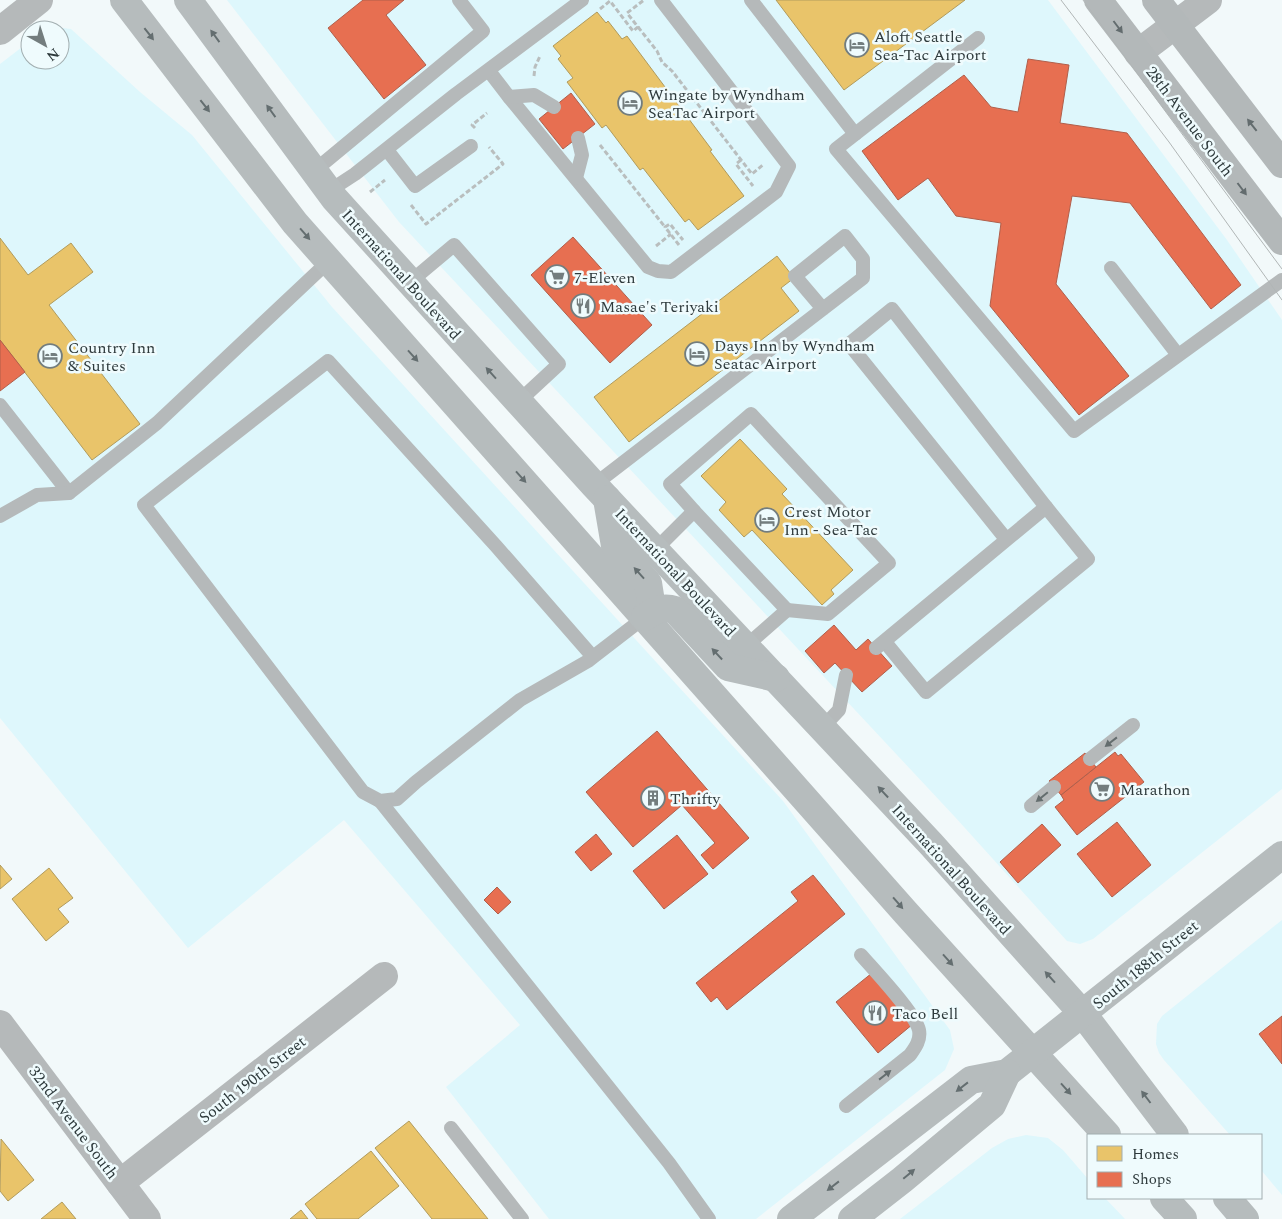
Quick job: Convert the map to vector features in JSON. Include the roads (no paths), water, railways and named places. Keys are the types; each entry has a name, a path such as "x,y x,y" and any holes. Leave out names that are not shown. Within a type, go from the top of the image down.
{"main road":[{"path":"124,0 295,223 906,912 1107,1134"},
{"name":"International Boulevard","path":"188,0 321,181 600,492 917,828 1083,1014 1175,1134"},
{"name":"28th Avenue South","path":"1098,0 1282,241"},
{"path":"1156,0 1282,164"},
{"path":"600,492 615,546 648,583 651,602 645,617"},
{"path":"645,617 655,610 663,608 675,610 728,667 776,678"},
{"name":"South 188th Street","path":"791,1219 971,1080 1007,1073 1282,855"},
{"name":"South 188th Street","path":"852,1219 992,1105 1007,1073"},
{"path":"1165,1199 1183,1219"},
{"path":"1228,1199 1245,1219"}],"street":[{"path":"0,31 39,0"},
{"path":"1138,53 1208,0"},
{"name":"South 190th Street","path":"120,1183 384,976"},
{"name":"32nd Avenue South","path":"0,1024 147,1219"}],"lane":[{"path":"321,181 483,31 459,0"},
{"path":"321,181 355,174 456,94 490,71 582,0"},
{"path":"490,71 509,97 648,267 658,272 671,272 776,192 789,166 661,0"},
{"path":"751,0 855,134"},
{"path":"978,38 836,149 1074,431 1282,280"},
{"path":"509,97 534,95 554,107"},
{"path":"576,178 582,155 578,138"},
{"path":"387,150 416,186 471,146"},
{"path":"600,492 822,309 863,278 863,259 845,236 795,276 822,309"},
{"path":"410,282 454,245 559,364 518,402"},
{"path":"0,516 37,495 69,493 157,423 329,261"},
{"path":"1111,268 1178,355"},
{"path":"1006,539 849,344 863,332 892,309 1088,559 926,692 881,645 1046,507"},
{"path":"593,657 496,546 328,361 144,505 363,792 380,802 669,1163 708,1219"},
{"path":"0,405 69,493"},
{"path":"751,414 889,563 828,614 786,610 670,484 751,414"},
{"path":"655,550 694,511"},
{"path":"746,646 786,610"},
{"path":"380,802 397,799 520,700 593,657 645,617"},
{"path":"822,728 839,710 846,675"},
{"path":"1090,759 1133,725"},
{"path":"1031,806 1054,787"},
{"path":"846,1106 910,1055 916,1048 919,1039 919,1031 910,1013 861,955"},
{"path":"450,1128 522,1219"}],"tram line":[{"path":"1061,0 1169,142 1282,300"},
{"path":"1083,0 1282,269"}],"place":[{"name":"Aloft Seattle Sea-Tac Airport","path":"857,45"},
{"name":"Wingate by Wyndham SeaTac Airport","path":"630,103"},
{"name":"7-Eleven","path":"557,277"},
{"name":"Masae's Teriyaki","path":"583,306"},
{"name":"Days Inn by Wyndham Seatac Airport","path":"697,354"},
{"name":"Country Inn & Suites","path":"50,356"},
{"name":"Crest Motor Inn - Sea-Tac","path":"767,520"},
{"name":"Marathon","path":"1102,789"},
{"name":"Thrifty","path":"653,798"},
{"name":"Taco Bell","path":"875,1013"}]}
